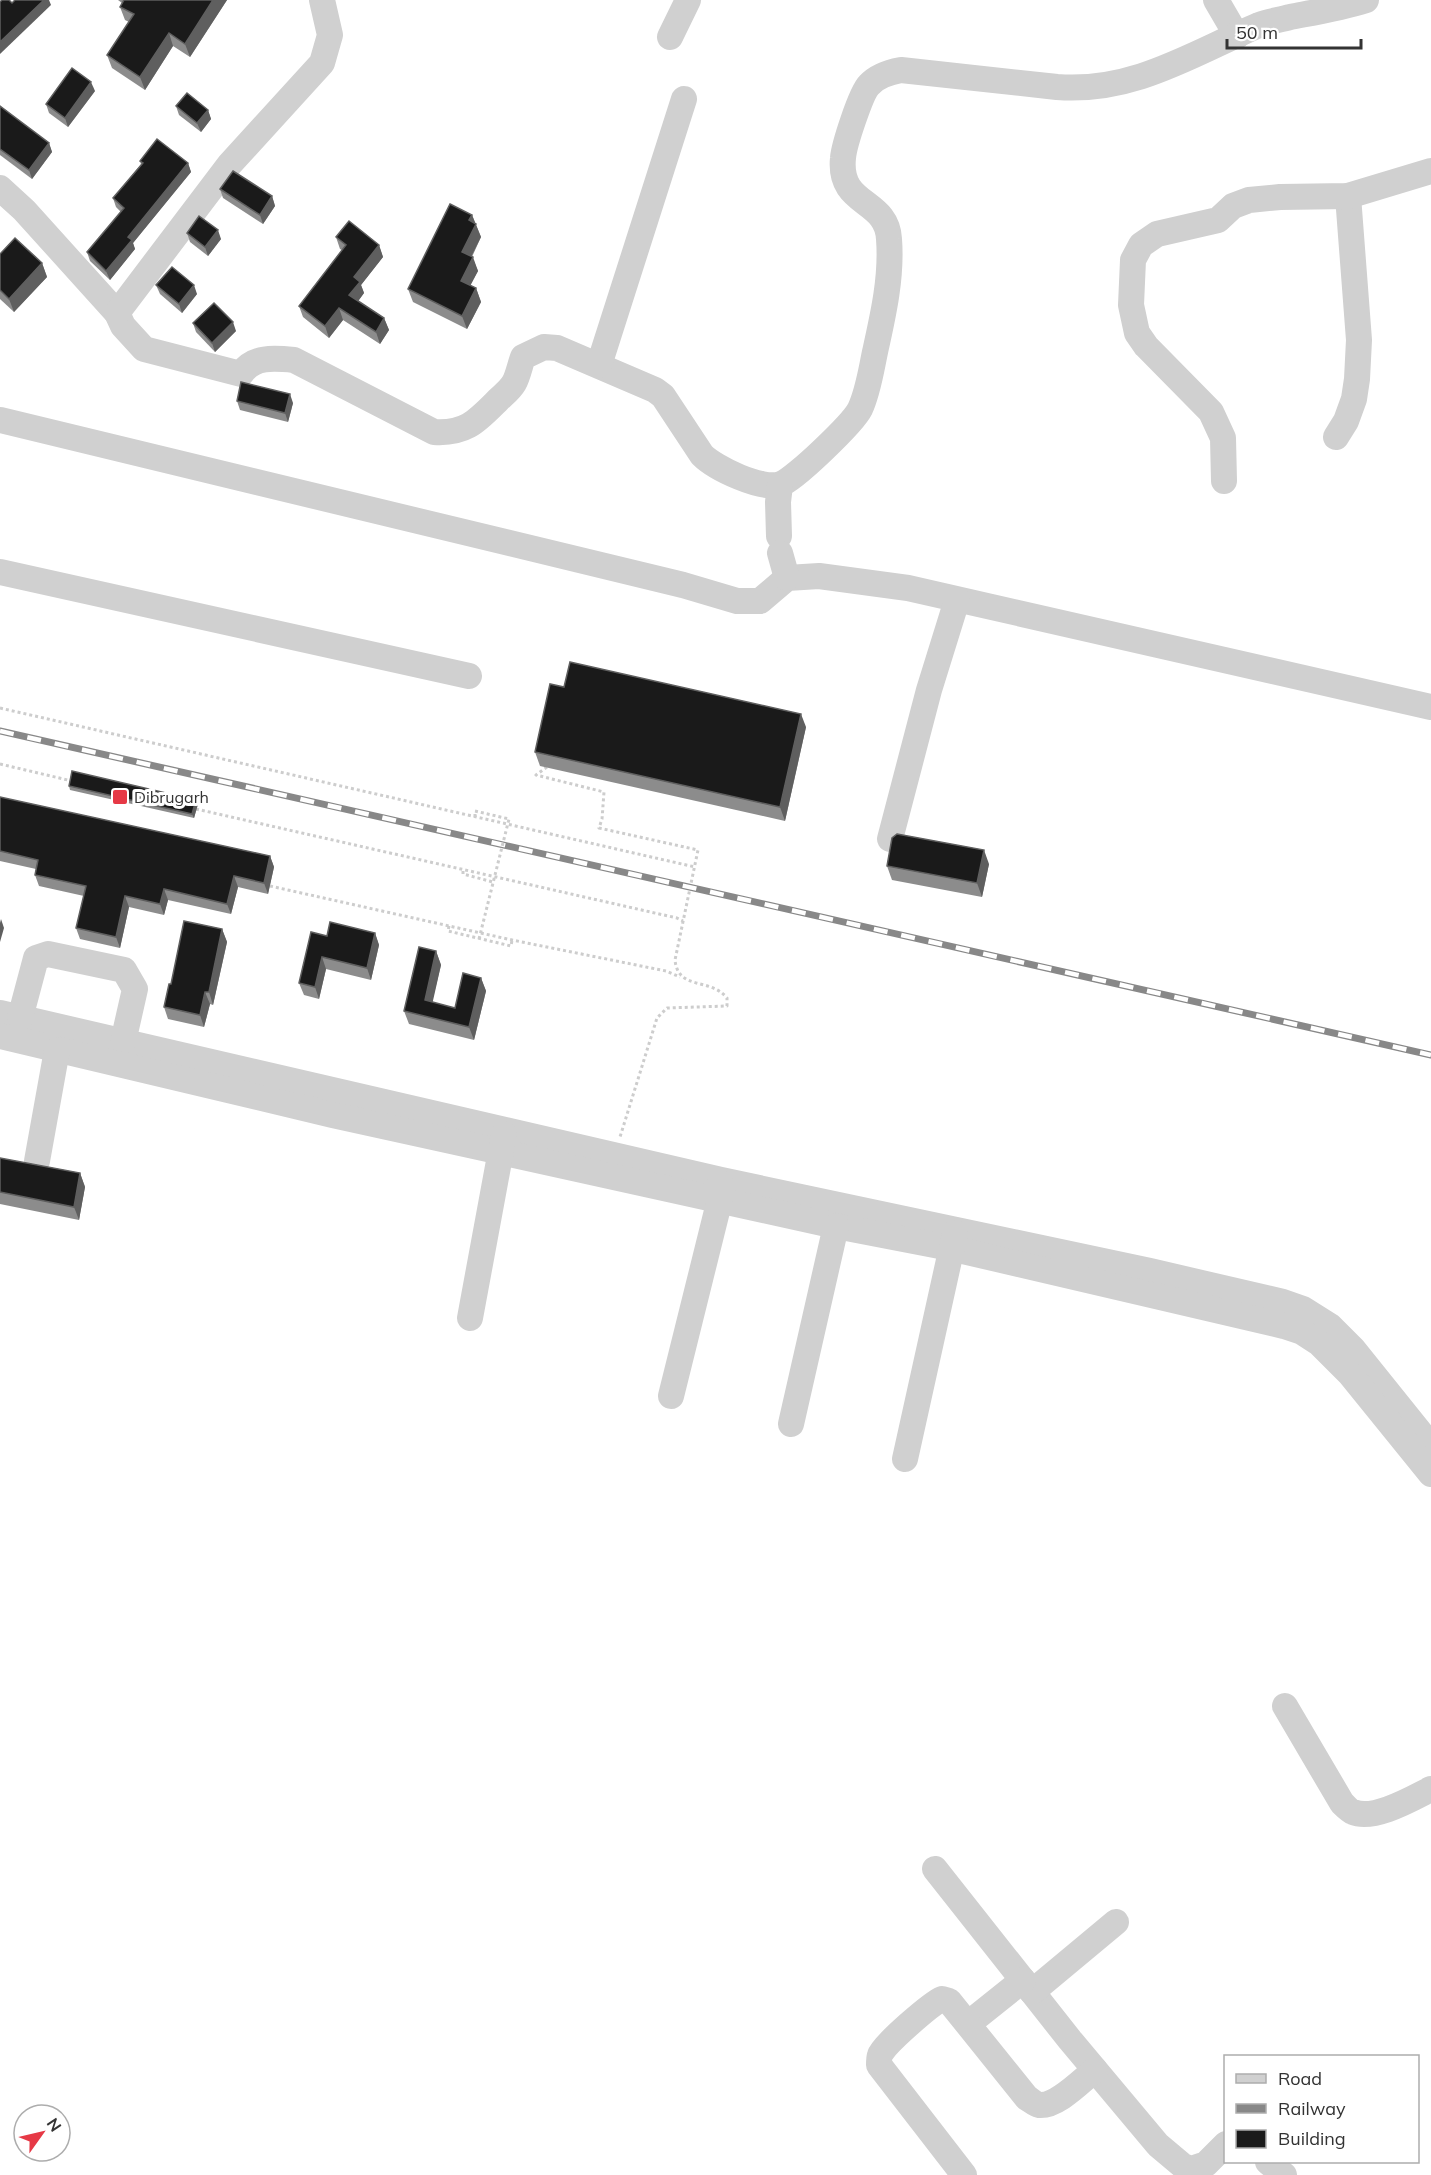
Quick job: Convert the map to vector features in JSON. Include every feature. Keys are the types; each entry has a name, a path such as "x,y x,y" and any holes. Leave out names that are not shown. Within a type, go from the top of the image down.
{"street":[{"path":"117,313 229,165 322,63 330,35 322,0"},
{"path":"670,37 688,0"},
{"path":"1216,0 1237,36"},
{"path":"0,188 24,210 117,313 123,326 144,349 241,375 250,363 276,358 294,360 434,432 450,433 468,427 479,420 514,383 523,357 544,347 557,348 655,390 663,396 702,455 721,470 763,484 780,485 798,473 858,412 865,397 873,363 890,263 888,227 878,213 848,189 843,159 846,144 868,85 888,72 901,70 1077,89 1127,82 1261,24 1366,0"},
{"path":"599,365 684,99"},
{"path":"1224,482 1223,438 1211,412 1146,346 1137,333 1131,305 1133,260 1141,245 1157,234 1218,220 1233,206 1249,200 1348,196 1431,171"},
{"path":"1336,437 1346,422 1354,399 1358,350 1348,196"},
{"path":"0,420 648,577 737,601 760,602 787,578 819,576 908,588 1431,707"},
{"path":"780,485 778,502 780,545 787,578"},
{"path":"0,572 469,676"},
{"path":"890,839 929,690 957,600"},
{"path":"123,1042 135,989 124,970 48,954 36,958 10,1016 123,1042 502,1141 720,1190 953,1239 1150,1271 1283,1302 1303,1309 1330,1326 1353,1349 1431,1446"},
{"path":"0,1036 333,1115 614,1156 836,1226 953,1239 1302,1332 1319,1343 1350,1374 1431,1474"},
{"path":"37,1161 57,1050"},
{"path":"470,1318 502,1141"},
{"path":"671,1396 720,1190"},
{"path":"791,1424 836,1226"},
{"path":"905,1459 953,1239"},
{"path":"1286,1706 1342,1803 1354,1813 1368,1815 1400,1805 1431,1789"},
{"path":"935,1869 1095,2070 1158,2145 1183,2166 1191,2169 1206,2164 1224,2146"},
{"path":"968,2024 1028,1986 1116,1922"},
{"path":"964,2175 879,2065 880,2054 887,2045 937,2001 942,1999 949,2001 1027,2097 1037,2105 1047,2105 1058,2100 1095,2070"},
{"path":"1269,2163 1284,2175"}],"path":[{"path":"0,708 695,867"},
{"path":"0,764 72,781"},
{"path":"547,767 536,774 604,792 599,828 698,850 675,960 676,970 681,978"},
{"path":"196,809 683,921"},
{"path":"475,817 475,811 509,819 479,939"},
{"path":"463,871 463,874 493,882"},
{"path":"270,886 512,940 666,971 722,991 727,998 727,1006 667,1008 657,1018 614,1156"},
{"path":"449,926 448,932 479,939 511,946 512,940"}],"building":[{"path":"9,0 12,3 15,0 44,0 0,42 0,2"},
{"path":"124,0 213,0 185,44 169,33 140,77 107,55 134,14 120,7"},
{"path":"72,68 91,82 65,118 46,104"},
{"path":"187,93 208,110 197,123 176,106"},
{"path":"0,106 49,143 29,170 0,149"},
{"path":"157,139 188,163 128,237 132,240 106,271 87,252 124,208 113,198 143,163 140,161"},
{"path":"233,171 272,196 260,215 220,189"},
{"path":"450,204 472,215 469,220 476,224 462,252 473,257 461,281 476,288 462,316 408,289"},
{"path":"199,216 218,230 205,247 187,233"},
{"path":"349,221 379,245 354,277 360,282 349,295 384,318 376,332 339,308 325,326 299,306 346,245 336,237"},
{"path":"15,238 42,263 9,299 0,290 0,254"},
{"path":"172,267 194,285 179,304 156,285"},
{"path":"214,303 233,322 212,343 193,323"},
{"path":"241,382 290,394 285,413 237,401"},
{"path":"570,662 801,714 780,807 535,752 550,684 564,687"},
{"path":"72,771 196,800 192,814 69,786"},
{"path":"0,797 270,856 264,883 234,876 227,904 164,889 160,904 125,896 116,937 76,928 86,886 35,875 38,860 0,851"},
{"path":"897,834 984,850 977,883 887,866 892,838"},
{"path":"184,921 222,929 209,992 205,992 200,1015 164,1007"},
{"path":"330,922 375,933 367,968 322,957 315,987 299,983 311,932 327,936"},
{"path":"419,947 436,951 425,1000 455,1008 463,973 481,978 469,1027 404,1011"},
{"path":"0,1158 80,1173 74,1207 0,1192"}],"railway":[{"path":"0,731 1431,1055"}],"place":[{"name":"Dibrugarh","path":"120,797"}]}
